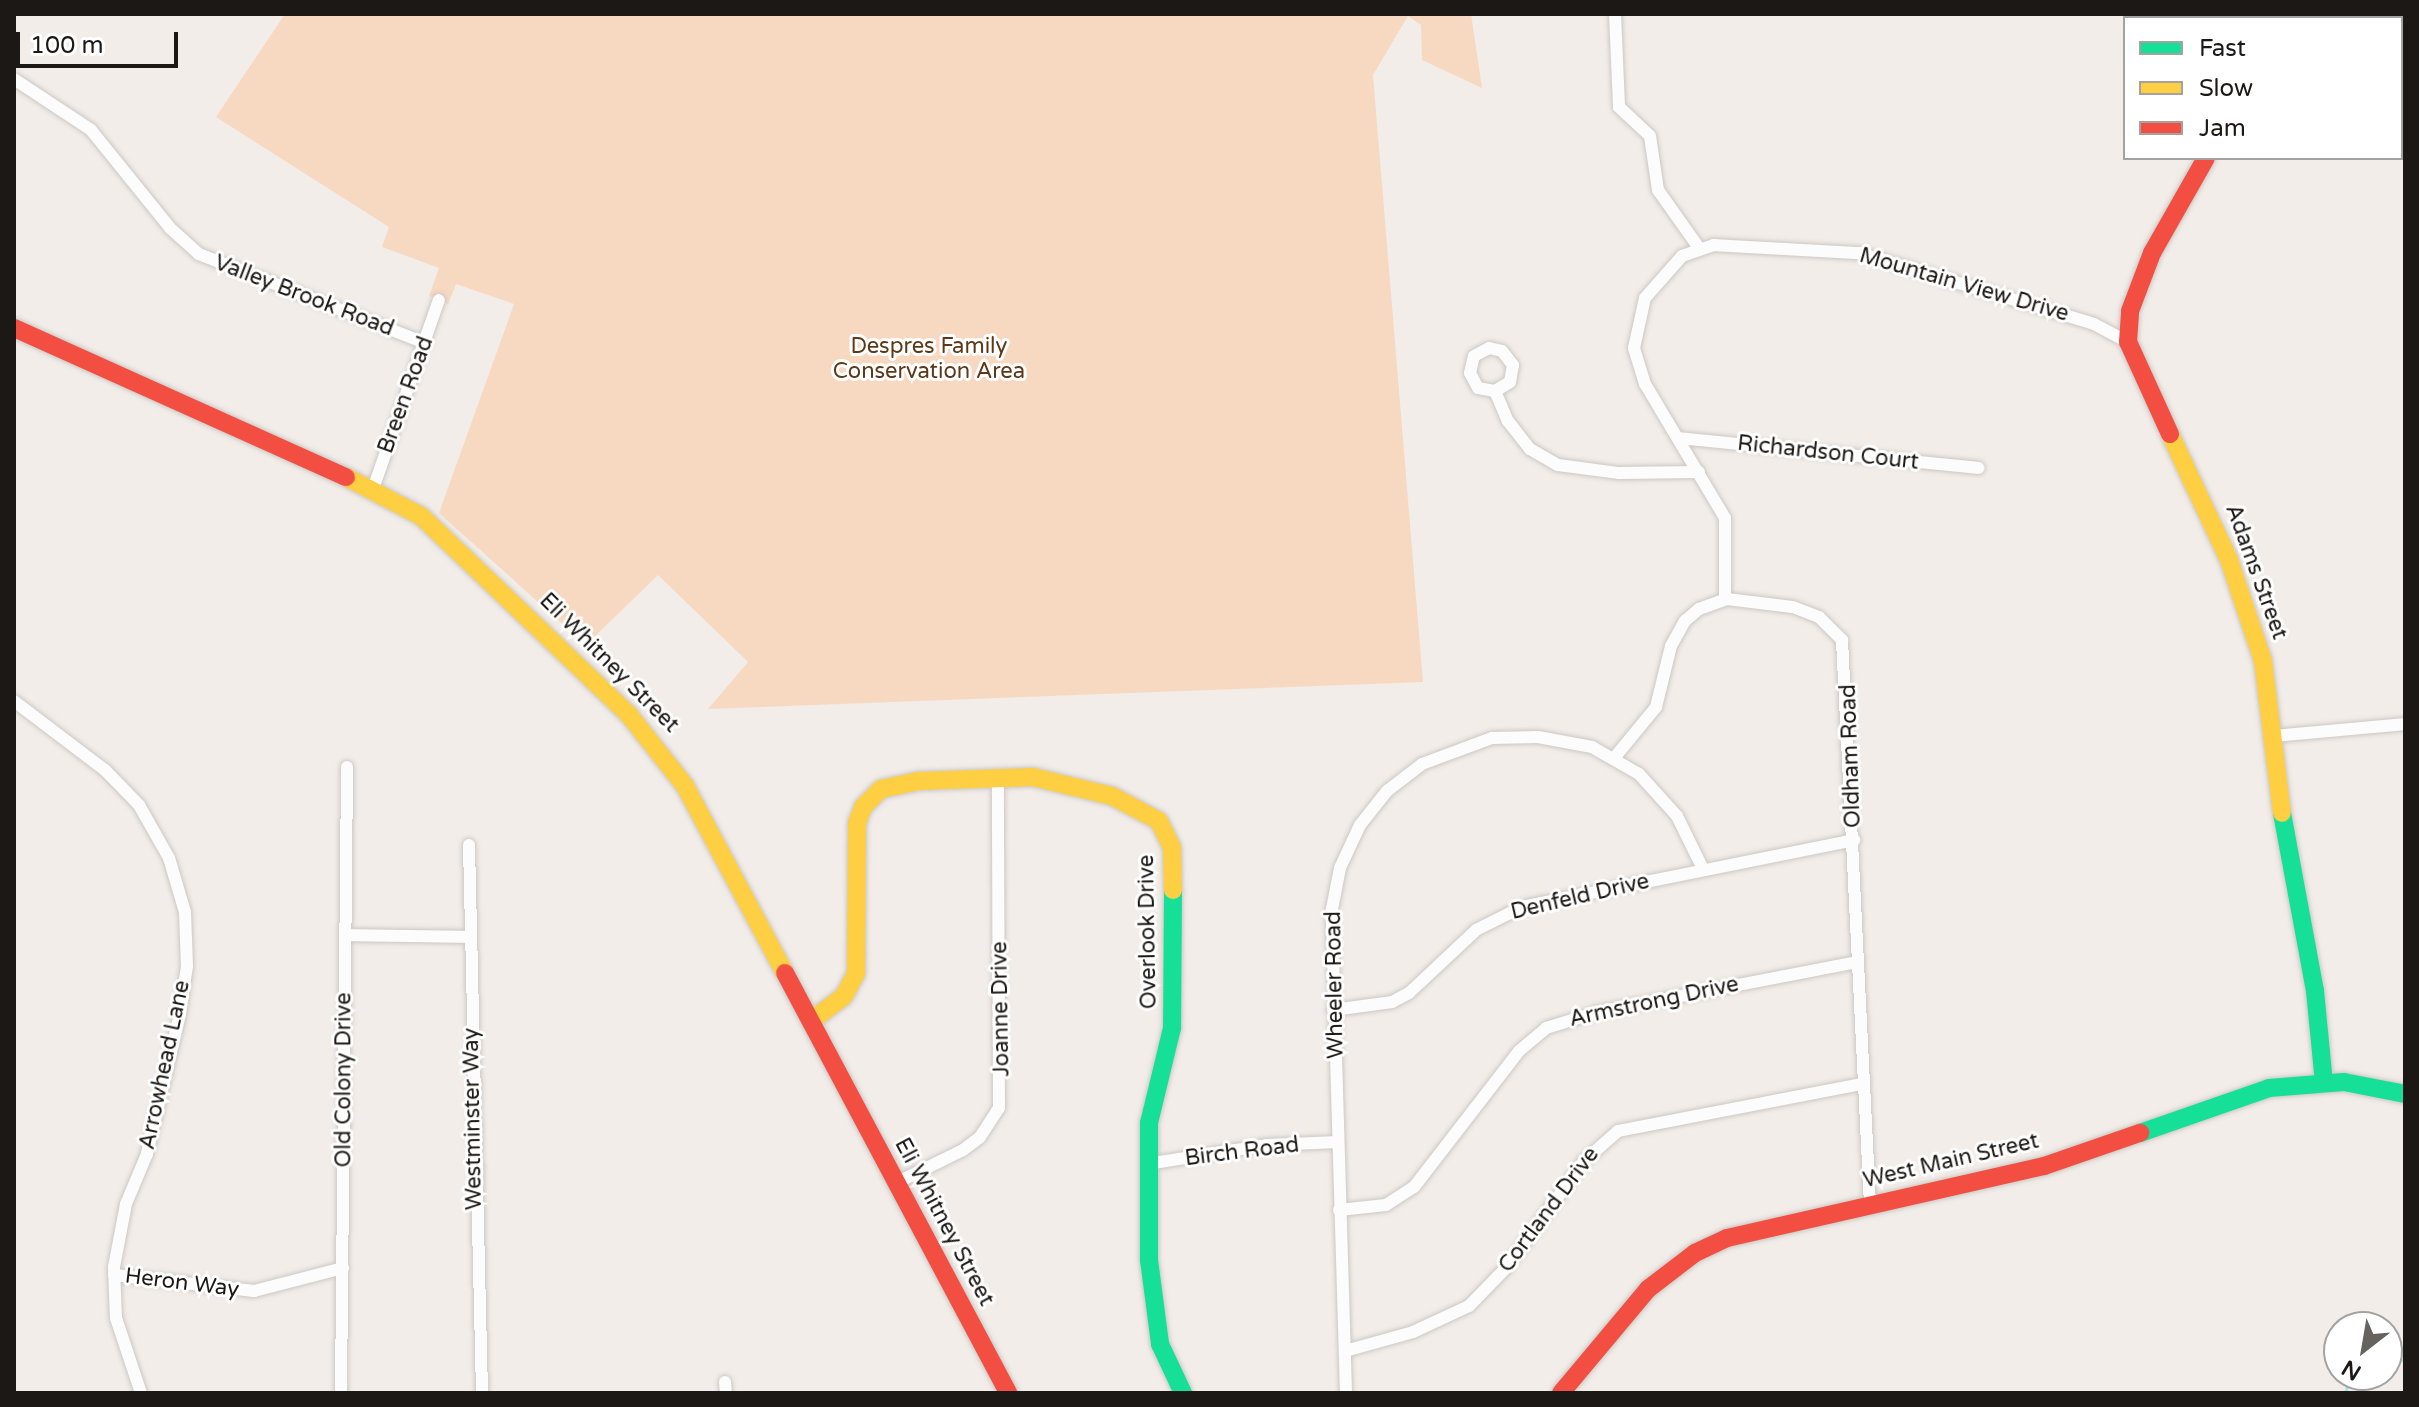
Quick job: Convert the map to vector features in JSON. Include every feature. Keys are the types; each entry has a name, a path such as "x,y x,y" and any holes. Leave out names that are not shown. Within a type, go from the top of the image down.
{"street":[{"path":"1615,14 1619,107 1650,136 1658,190 1699,248 1682,256 1655,283 1635,331 1645,384 1725,518 1725,599 1685,621 1671,646 1656,707 1615,757"},
{"name":"Valley Brook Road","path":"14,79 91,130 170,228 199,254 425,343"},
{"path":"2128,342 2130,311 2146,267 2205,160"},
{"name":"Mountain View Drive","path":"1699,248 1768,246 1859,253 2094,324 2128,342"},
{"name":"Breen Road","path":"373,489 439,300"},
{"name":"Eli Whitney Street","path":"14,328 373,489 441,531 664,753 811,1021 1008,1393"},
{"name":"Adams Street","path":"2128,342 2243,594 2263,661 2288,857 2315,991 2324,1082"},
{"path":"1495,391 1519,438 1558,465 1619,473 1699,472"},
{"name":"Richardson Court","path":"1678,438 1979,468"},
{"name":"Oldham Road","path":"1725,599 1807,611 1842,640 1854,840 1861,1084 1870,1205"},
{"name":"Arrowhead Lane","path":"14,701 105,770 139,805 169,858 185,912 187,966 180,1014 147,1154 117,1240 114,1275 116,1318 141,1393"},
{"path":"2274,736 2405,724"},
{"name":"Wheeler Road","path":"1346,1393 1332,909 1340,868 1360,825 1387,791 1422,764 1492,738 1565,741 1615,757 1639,774 1677,816 1703,869"},
{"name":"Old Colony Drive","path":"341,1393 347,767"},
{"name":"Overlook Drive","path":"811,1021 844,996 856,973 857,823 863,807 881,789 897,783 1033,777 1076,784 1150,813 1168,834 1175,1007 1153,1093 1147,1164 1155,1320 1183,1393"},
{"name":"Joanne Drive","path":"896,1183 963,1150 980,1137 999,1108 998,779"},
{"name":"Denfeld Drive","path":"1333,1010 1392,1002 1409,993 1468,936 1504,914 1703,869 1854,840"},
{"name":"Westminster Way","path":"469,845 482,1393"},
{"path":"345,935 470,937"},
{"name":"Armstrong Drive","path":"1339,1210 1386,1205 1414,1187 1519,1051 1546,1028 1598,1012 1857,962"},
{"name":"West Main Street","path":"1561,1393 1648,1289 1695,1253 1778,1222 2044,1166 2248,1094 2324,1082 2405,1094"},
{"name":"Cortland Drive","path":"1345,1351 1435,1324 1476,1300 1584,1161 1618,1131 1861,1084"},
{"name":"Birch Road","path":"1147,1164 1256,1146 1338,1142"},
{"name":"Heron Way","path":"114,1275 254,1291 343,1268"}],"green space":[{"name":"Despres Family Conservation Area","path":"285,14 1471,14 1482,88 1422,60 1421,25 1408,16 1373,75 1423,682 708,709 748,662 658,575 586,645 439,513 514,304 456,284 448,304 429,296 439,268 382,247 389,227 216,117"}],"traffic: fast":[{"path":"2282,813 2315,991 2324,1082"},
{"path":"1173,890 1172,1028 1149,1123 1149,1260 1160,1344 1183,1393"},
{"path":"2140,1133 2269,1088 2344,1082 2405,1094"}],"traffic: slow":[{"path":"2170,434 2229,560 2263,661 2282,813"},
{"path":"346,477 421,516 629,715 685,786 785,973"},
{"path":"811,1021 844,996 856,973 857,823 863,807 881,789 919,781 1033,777 1112,796 1159,821 1172,848 1173,890"}],"traffic: jam":[{"path":"2170,434 2128,342 2130,311 2152,253 2205,160"},
{"path":"14,328 346,477"},
{"path":"785,973 1008,1393"},
{"path":"1561,1393 1648,1289 1695,1253 1727,1238 2044,1166 2140,1133"}]}
